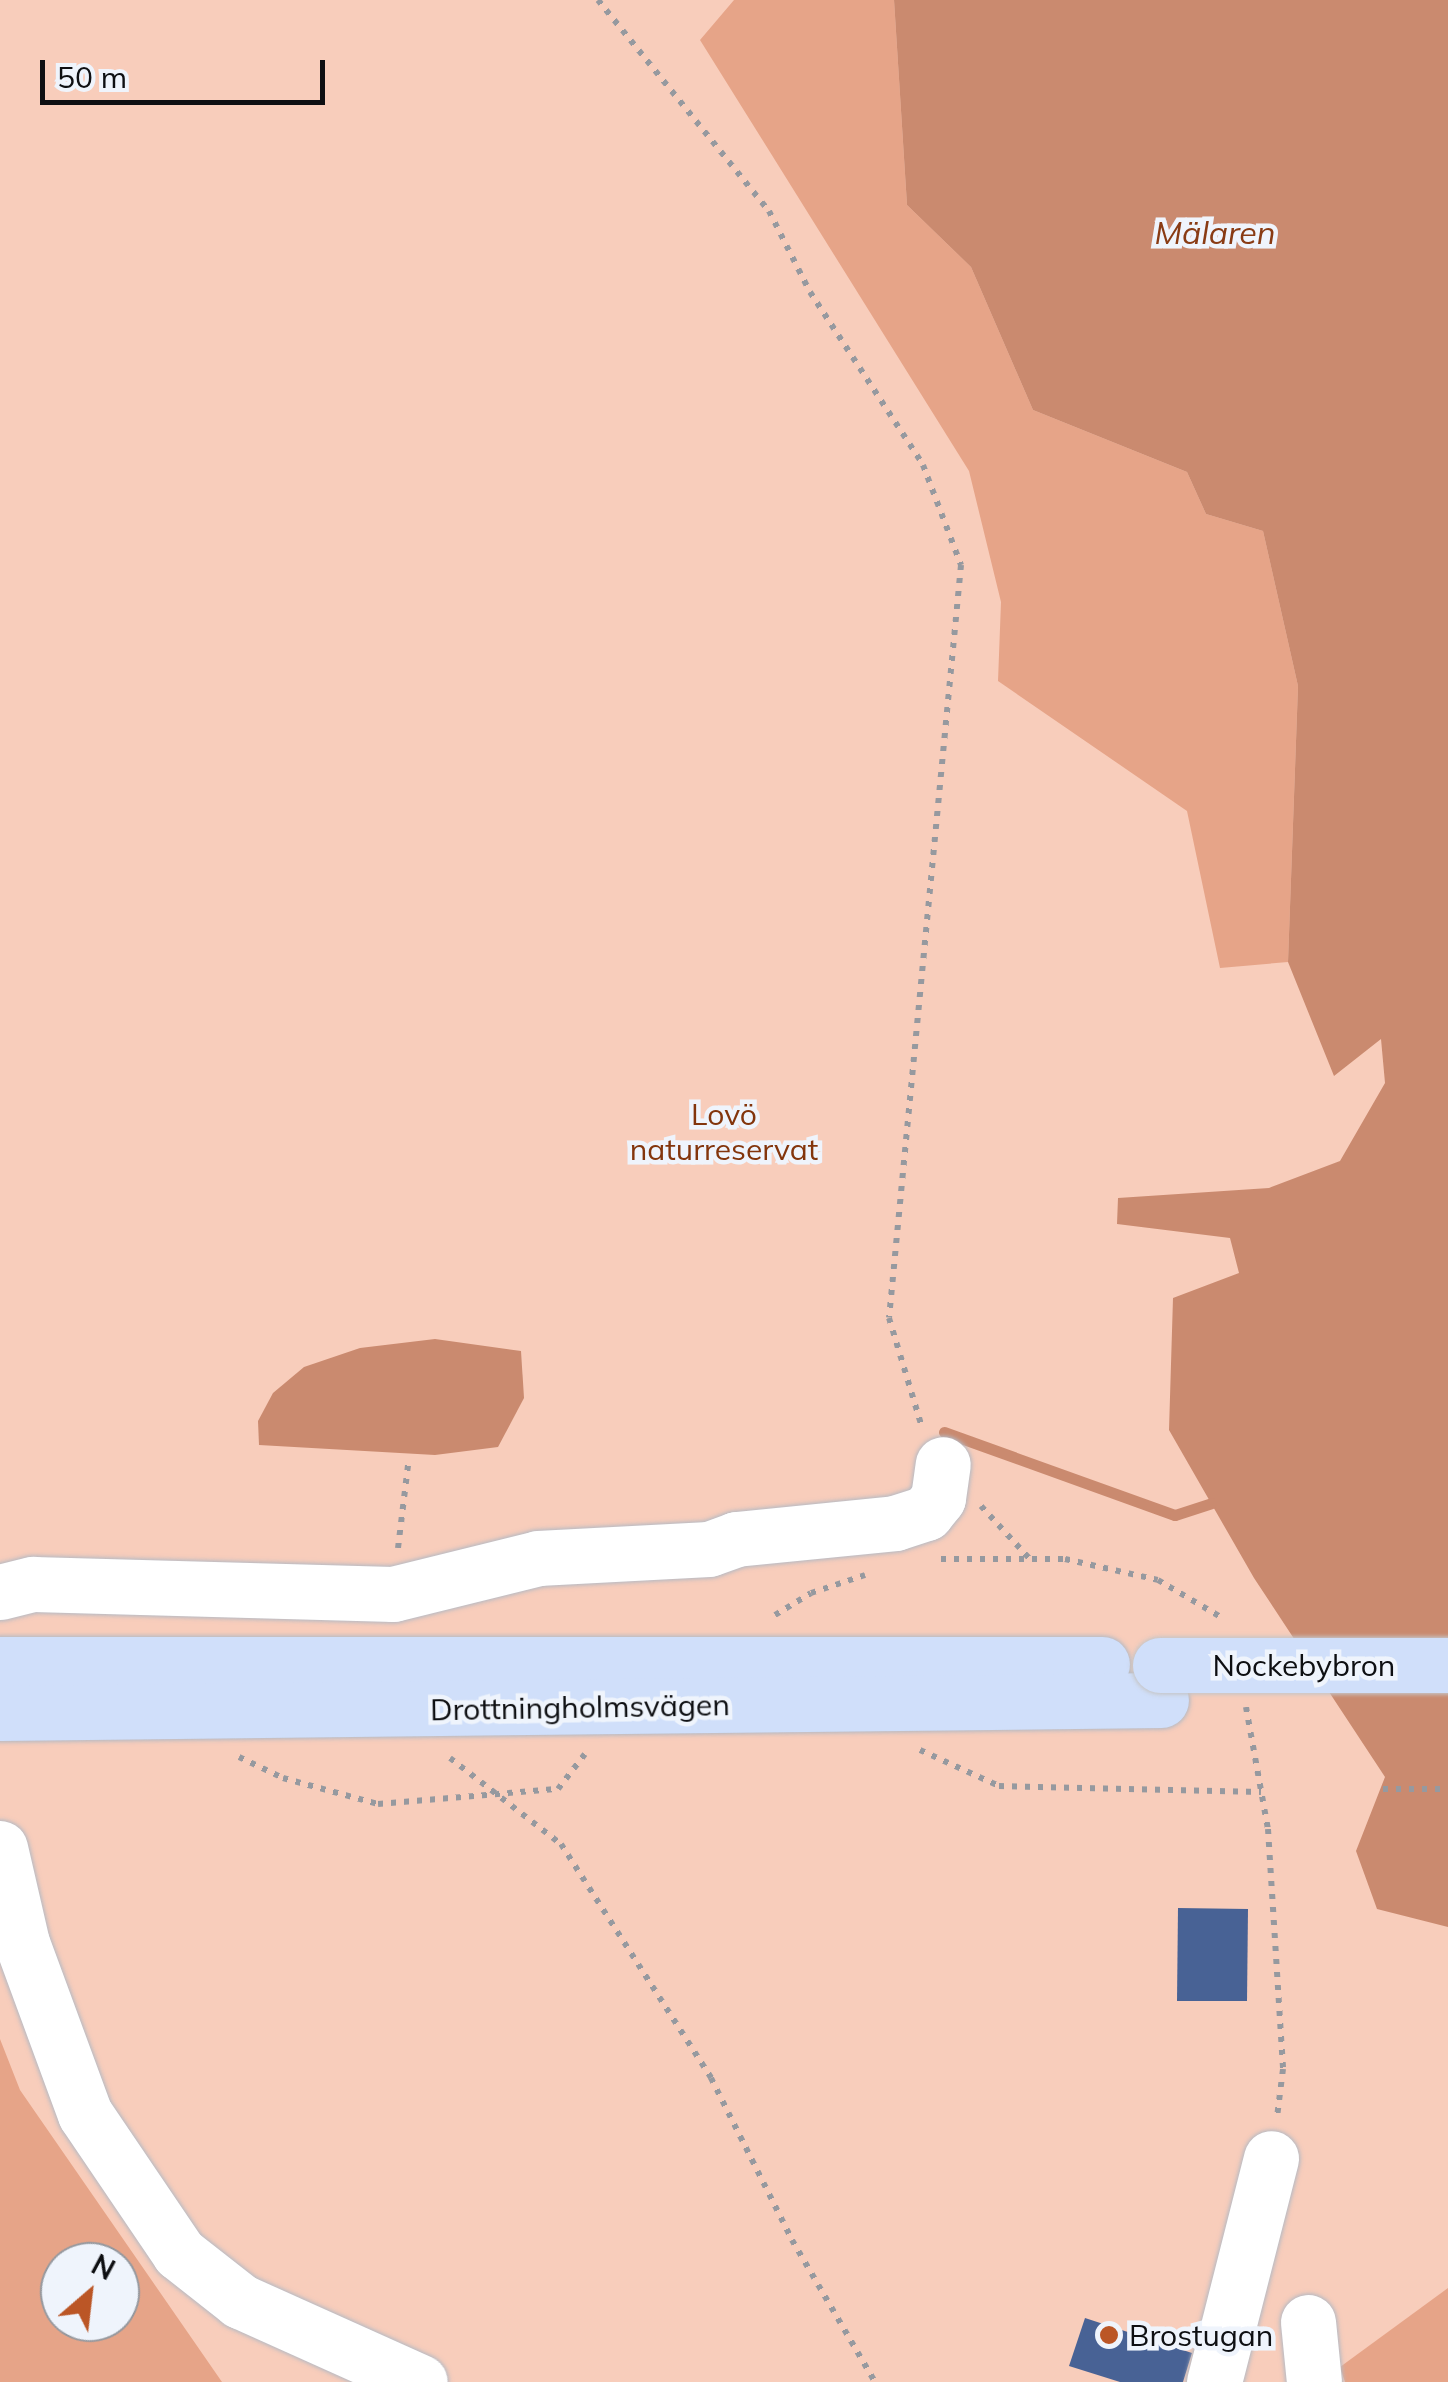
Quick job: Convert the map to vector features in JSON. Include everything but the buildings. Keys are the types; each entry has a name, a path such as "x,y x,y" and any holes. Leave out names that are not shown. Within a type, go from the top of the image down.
{"main road":[{"name":"Drottningholmsvägen","path":"0,1664 1160,1682"},
{"name":"Nockebybron","path":"1160,1682 1448,1665"},
{"name":"Drottningholmsvägen","path":"0,1713 1160,1682"},
{"name":"Nockebybron","path":"1160,1682 1448,1701"}],"street":[{"path":"0,1592 33,1584 392,1594 538,1558 710,1549 736,1539 895,1523 926,1513 938,1498 943,1464"},
{"path":"0,1848 22,1942 85,2114 179,2254 240,2300 378,2369 420,2382"},
{"path":"1214,2382 1271,2158"},
{"path":"1308,2322 1314,2382"}],"path":[{"path":"598,0 769,210 810,292 923,466 962,565 888,1318 915,1413 943,1464 1029,1558"},
{"path":"392,1594 408,1465"},
{"path":"922,1562 1065,1559 1158,1580 1220,1612 1234,1633"},
{"path":"775,1615 811,1593 872,1573"},
{"path":"1244,1690 1261,1792 1283,2069 1271,2158"},
{"path":"232,1754 283,1778 378,1804 558,1789 592,1745"},
{"path":"914,1748 999,1786 1261,1792"},
{"path":"450,1758 561,1844 711,2078 792,2240 875,2382"},
{"path":"1382,1788 1448,1789"}],"green space":[{"name":"Lovö naturreservat","path":"0,0 1448,0 1448,2382 0,2382"}],"shaded area":[{"path":"734,0 894,0 907,205 971,267 1033,410 1187,472 1206,514 1263,531 1298,686 1288,962 1220,968 1187,811 998,681 1001,602 969,471 700,40"},
{"path":"0,2039 20,2090 125,2242 40,2242 40,2342 140,2342 140,2263 222,2382 0,2382"},
{"path":"1448,2288 1448,2382 1345,2382 1340,2367"}],"water":[{"name":"Mälaren","path":"894,0 1448,0 1448,1927 1377,1909 1356,1851 1385,1777 1254,1578 1169,1430 1173,1298 1239,1273 1230,1238 1117,1224 1118,1198 1269,1188 1340,1161 1385,1083 1381,1039 1334,1076 1288,962 1298,686 1263,531 1206,514 1187,472 1033,410 971,267 907,205"},
{"path":"435,1339 521,1351 524,1398 498,1447 435,1455 259,1445 258,1421 273,1393 304,1367 360,1348"}],"waterway":[{"path":"944,1432 1175,1515 1211,1503"}],"place":[{"name":"Brostugan","path":"1109,2335"}]}
